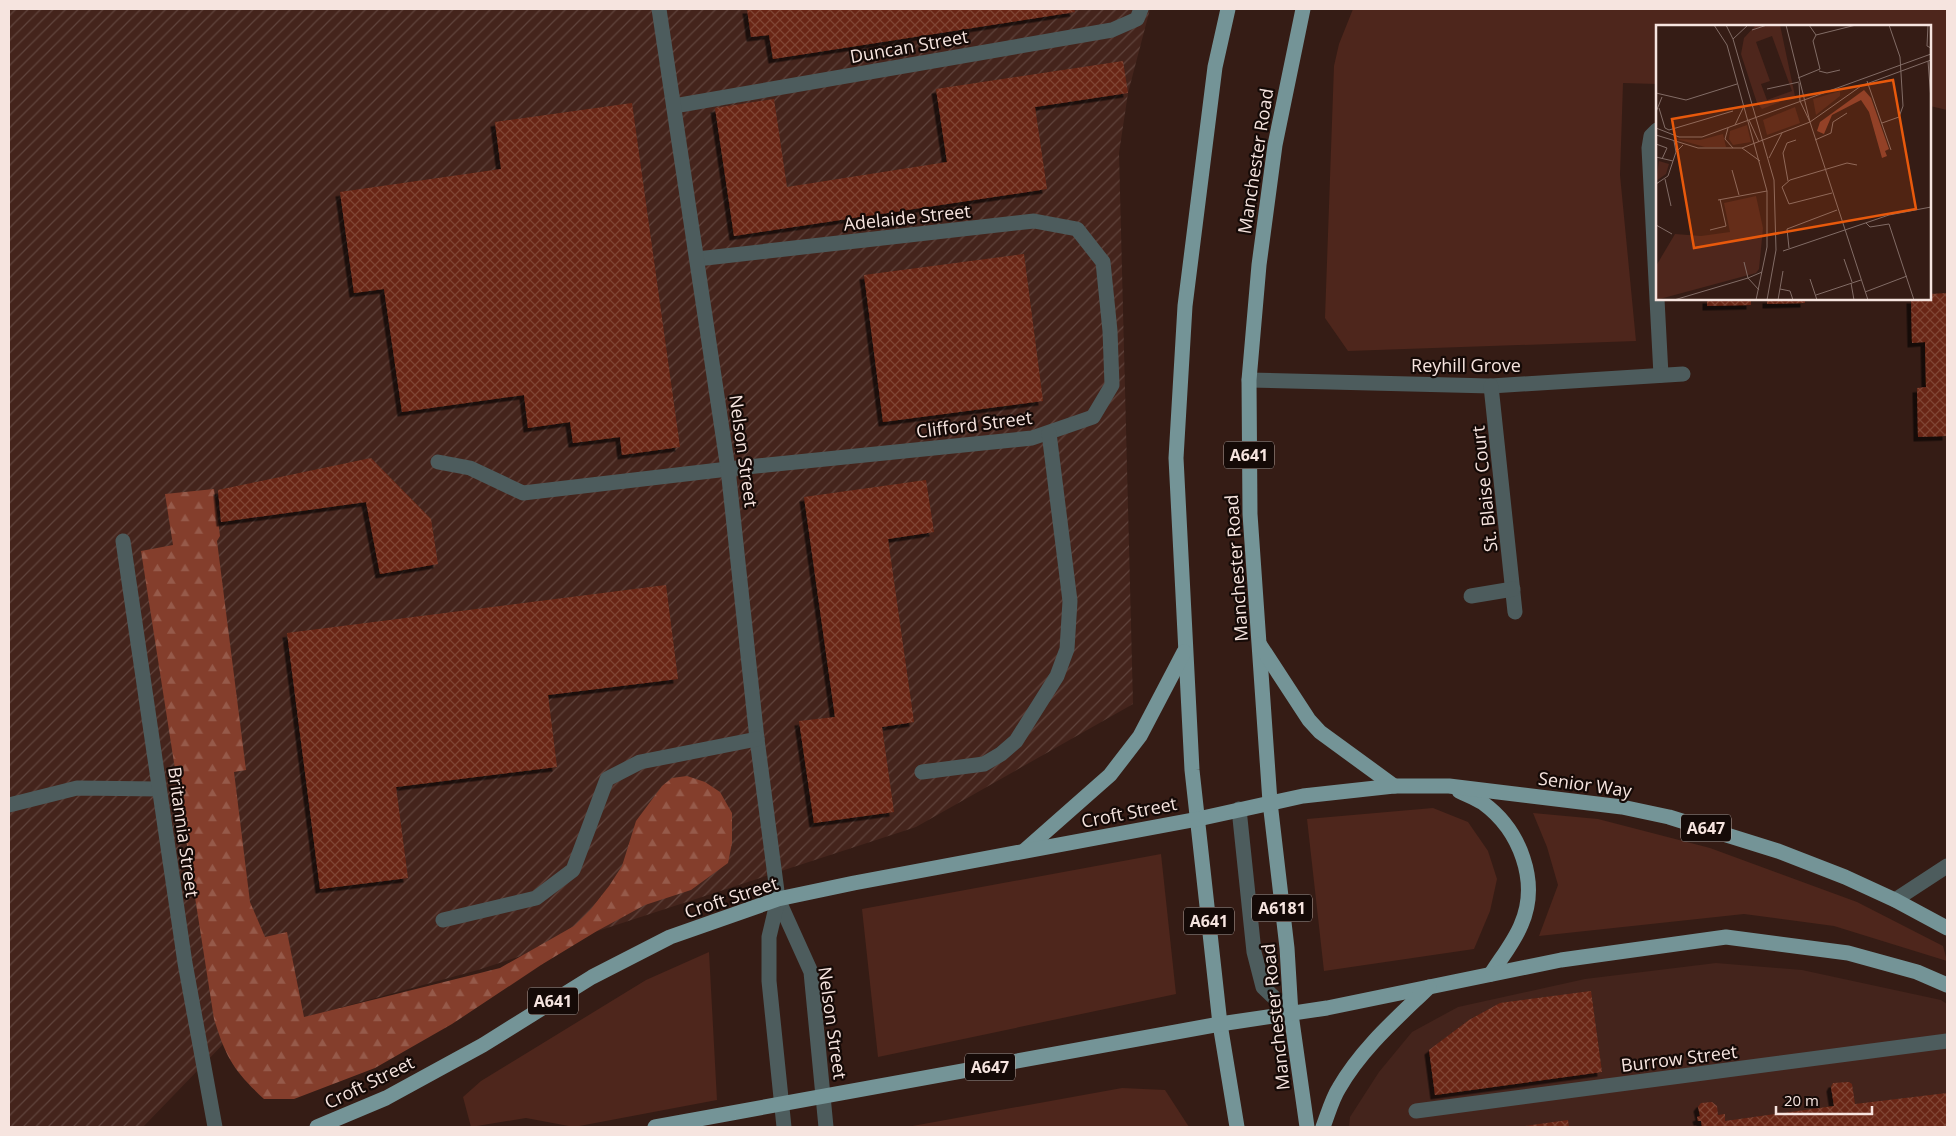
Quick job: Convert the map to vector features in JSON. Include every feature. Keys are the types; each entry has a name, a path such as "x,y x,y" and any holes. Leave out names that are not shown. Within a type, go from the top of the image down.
{"main road":[{"name":"A641","path":"1220,1024 1198,818 1185,652 1176,458 1185,306 1215,67 1228,9"},
{"name":"Manchester Road","path":"1304,9 1275,145 1259,265 1249,380 1250,514 1270,802 1286,948 1291,1014 1307,1127"},
{"path":"1259,644 1320,732 1394,786"},
{"path":"1024,851 1110,775 1140,736 1185,652"},
{"name":"Senior Way","path":"1198,818 1303,796 1394,786 1448,786 1622,807 1669,817 1778,851 1894,900 1947,928"},
{"path":"1448,786 1483,803 1503,823 1522,851 1530,887 1521,926 1491,974"},
{"name":"Croft Street","path":"317,1127 386,1098 483,1044 592,977 670,937 778,899 854,882 1198,818"},
{"name":"A647","path":"655,1127 1220,1024 1291,1014 1560,960 1726,937 1848,953 1917,972 1947,985"},
{"path":"1323,1127 1338,1089 1371,1044 1429,987"},
{"path":"1220,1024 1237,1127"}],"street":[{"name":"Nelson Street","path":"659,9 728,469 757,739 778,899 811,972 826,1127"},
{"name":"Duncan Street","path":"674,106 1112,30 1136,19 1141,9"},
{"path":"1656,131 1651,136 1649,148 1656,280"},
{"name":"Adelaide Street","path":"698,259 1034,221 1077,228 1103,262"},
{"name":"Clifford Street","path":"438,462 470,468 522,493 728,469 1032,438 1049,433 1093,417 1112,385 1110,331 1103,262"},
{"path":"1657,300 1661,375"},
{"name":"Reyhill Grove","path":"1249,380 1491,386 1683,374"},
{"name":"St. Blaise Court","path":"1491,386 1515,612"},
{"path":"922,772 984,764 1001,754 1016,742 1057,676 1067,649 1070,601 1049,433"},
{"name":"Britannia Street","path":"122,541 185,963 215,1127"},
{"path":"1471,596 1513,589"},
{"path":"443,920 536,898 573,870 607,779 640,762 757,739"},
{"path":"9,805 77,788 159,789"},
{"path":"1239,810 1254,952 1263,987 1291,1014"},
{"path":"1894,900 1947,866"},
{"name":"Nelson Street","path":"778,899 769,937 769,981 784,1127"},
{"name":"Burrow Street","path":"1416,1111 1947,1042"}],"shaded area":[{"path":"9,9 1150,9 1128,93 1119,153 1133,704 916,827 478,970 229,1038 143,1127 9,1127"},
{"path":"1353,9 1947,9 1947,110 1931,106 1931,25 1656,25 1656,84 1623,83 1620,175 1636,341 1348,351 1325,318 1334,66 1339,44"},
{"path":"1433,808 1468,822 1488,851 1497,879 1490,911 1474,949 1324,971 1307,819"},
{"path":"1533,813 1598,819 1710,848 1857,902 1943,946 1947,961 1834,926 1744,914 1539,936 1558,885 1547,847"},
{"path":"1161,854 1176,994 878,1057 862,909"},
{"path":"709,952 717,1100 574,1127 526,1118 471,1127 463,1097 481,1081 646,980"},
{"path":"1716,963 1802,970 1941,1000 1947,1004 1947,1127 1349,1127 1350,1117 1379,1072 1412,1032 1458,1007 1585,979"},
{"path":"1122,1088 1165,1090 1189,1127 907,1127"}],"green space":[{"path":"214,489 220,536 217,541 246,770 234,772 250,902 265,937 287,932 304,1017 500,968 574,926 591,909 609,886 622,866 636,821 662,786 672,778 687,776 705,782 720,792 732,813 732,843 728,863 691,890 645,905 597,931 541,965 452,1024 375,1068 294,1099 264,1099 245,1080 232,1063 214,1019 141,551 173,545 165,494"}],"building":[{"path":"747,9 1074,9 1075,12 773,59 769,35 751,37"},
{"path":"1123,61 1128,93 1035,107 1047,189 734,236 715,108 774,99 787,187 947,162 936,89"},
{"path":"632,103 680,447 622,455 620,437 573,443 570,422 528,428 524,395 402,412 384,289 354,293 340,192 501,169 495,122"},
{"path":"1024,254 1043,401 883,422 864,275"},
{"path":"1947,293 1947,436 1918,437 1917,388 1926,387 1925,342 1912,343 1911,300 1931,300 1931,294"},
{"path":"1707,300 1751,300 1751,305 1707,306"},
{"path":"1767,300 1805,300 1805,303 1767,304"},
{"path":"371,458 431,519 438,564 380,574 366,502 221,522 218,490"},
{"path":"926,480 934,532 888,539 914,722 882,727 894,812 814,823 799,721 835,717 804,497"},
{"path":"666,585 678,679 548,695 557,767 396,787 408,878 320,889 287,633"},
{"path":"1591,991 1602,1072 1435,1095 1429,1050 1469,1020 1500,1003"},
{"path":"1849,1082 1852,1084 1855,1104 1947,1093 1947,1127 1702,1127 1701,1121 1698,1121 1697,1117 1700,1116 1698,1107 1701,1103 1712,1102 1717,1106 1718,1115 1725,1114 1725,1121 1834,1106 1831,1087 1833,1083"},
{"path":"1568,1120 1569,1127 1525,1127 1525,1126"}]}
